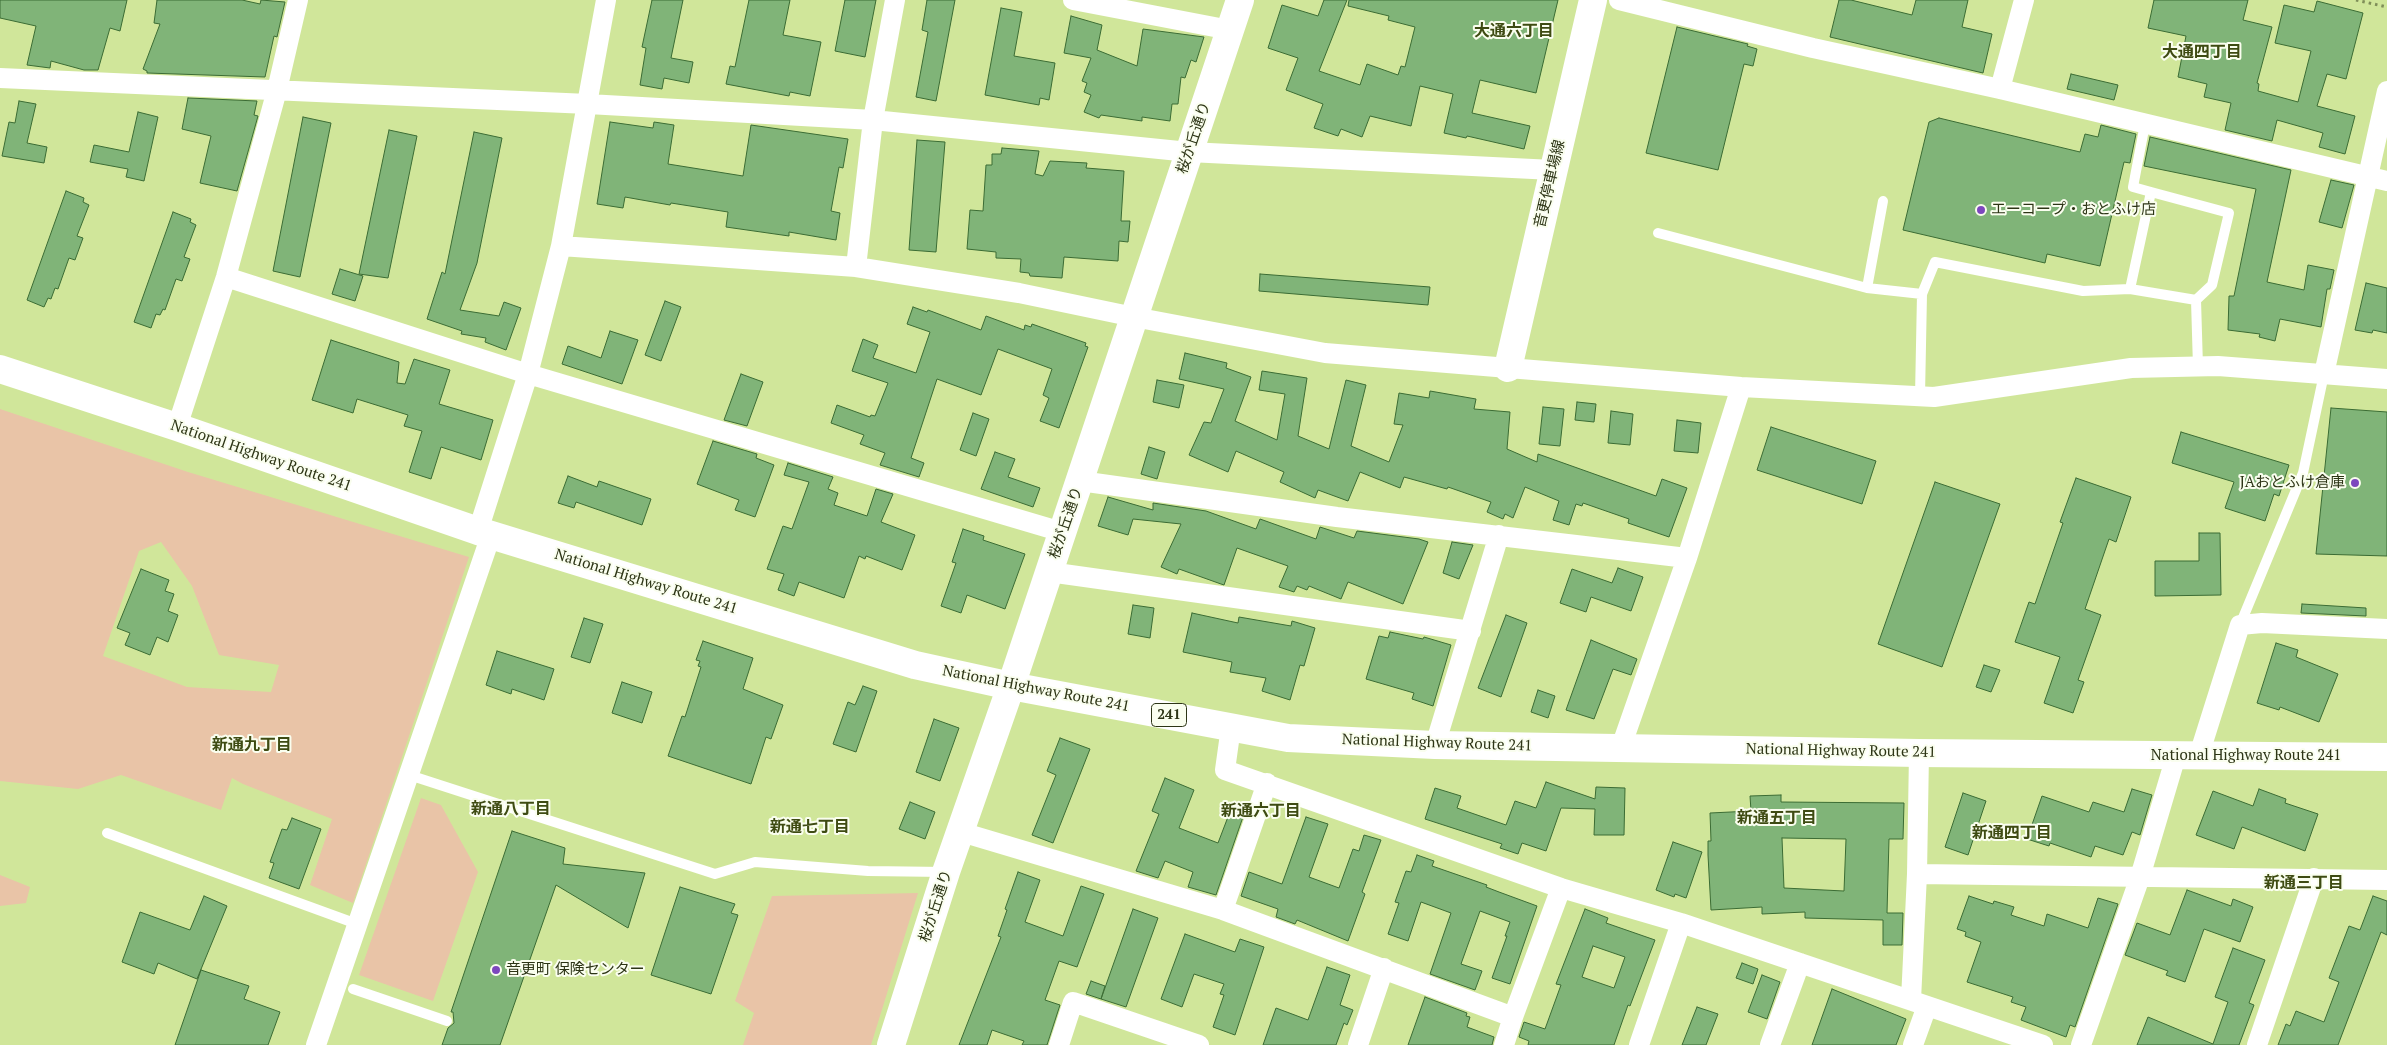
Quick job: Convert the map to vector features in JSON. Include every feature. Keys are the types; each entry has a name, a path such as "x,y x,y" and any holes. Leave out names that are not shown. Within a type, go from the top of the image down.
{"main road":[{"name":"桜が丘通り","path":"891,1045 946,872 1011,686 1240,0"},
{"name":"音更停車場線","path":"1508,368 1593,0"},
{"name":"National Highway Route 241","path":"0,369 177,427 485,533 915,665 1011,686 1288,738 1435,745 1919,753 2387,757"}],"street":[{"path":"177,427 226,277 298,0"},
{"path":"316,1045 409,775 485,533 561,246 606,0"},
{"path":"856,267 873,120 895,0"},
{"path":"1072,0 1230,30"},
{"path":"1618,0 1813,48 2000,89 2378,179"},
{"path":"2000,89 2024,0"},
{"path":"0,78 588,104 873,120 1189,152 1553,170"},
{"path":"2324,374 2378,179 2387,91"},
{"path":"561,246 856,267 1019,293 1325,353 1741,387 1934,397 2131,368 2198,366 2387,379"},
{"path":"226,277 528,374 1062,532"},
{"path":"1621,747 1686,558 1741,387"},
{"path":"1080,481 1337,517 1686,558"},
{"path":"1435,745 1499,535"},
{"path":"1049,572 1471,631"},
{"path":"2081,1045 2140,877 2240,625 2262,623 2387,629"},
{"path":"1231,727 1225,770 1561,888 1681,923 2043,1045"},
{"path":"1913,1045 1919,1003 1917,874 1919,753"},
{"path":"1223,910 1266,784"},
{"path":"960,832 1223,910 1513,1017"},
{"path":"1917,874 2387,880"},
{"path":"2257,1045 2314,878"},
{"path":"1504,1045 1561,888"},
{"path":"1639,1045 1681,923"},
{"path":"1770,1045 1800,963"},
{"path":"1358,1045 1384,968"},
{"path":"1059,1045 1074,1002 1199,1045"}],"lane":[{"path":"2145,124 2133,187 2228,213 2212,285 2196,300 2198,366"},
{"path":"2130,289 2151,192"},
{"path":"1867,288 1883,201"},
{"path":"1658,233 1867,288 1922,294"},
{"path":"1920,396 1922,294 1935,262 2083,291 2130,289 2196,300"},
{"path":"2240,625 2303,473 2324,374"},
{"path":"409,775 715,874 755,862 868,871 946,872"},
{"path":"107,833 357,924"},
{"path":"353,989 447,1021"}],"path":[{"path":"2356,0 2387,7"}],"shaded area":[{"path":"0,409 188,472 469,557 353,903 310,885 332,819 232,778 221,810 121,775 78,789 0,781","holes":["161,542 192,586 219,655 279,665 271,692 187,687 103,656 139,551"]},
{"path":"421,798 441,805 478,872 433,1001 359,975"},
{"path":"0,875 30,887 26,903 0,906"},
{"path":"918,893 871,1045 743,1045 754,1013 735,1001 772,896"}],"building":[{"path":"0,0 127,0 120,31 110,28 98,70 84,70 51,61 50,68 27,65 36,26 0,18"},
{"path":"157,0 242,0 260,4 261,0 285,2 277,37 274,36 265,77 147,73 143,69 160,24 154,23"},
{"path":"652,0 683,0 671,58 693,62 689,83 664,78 662,89 640,85 646,48 642,47"},
{"path":"749,0 790,0 783,35 821,42 810,96 790,92 789,96 726,84 730,66 735,67"},
{"path":"845,0 876,0 865,57 835,51"},
{"path":"927,0 955,0 936,101 916,97 928,32 922,30"},
{"path":"1324,0 1347,0 1319,71 1360,85 1367,64 1398,75 1401,66 1405,67 1415,27 1388,20 1389,16 1348,6 1349,0 1558,0 1536,93 1480,80 1472,113 1530,126 1524,149 1467,136 1466,138 1444,133 1453,94 1420,86 1411,126 1370,116 1362,137 1341,129 1338,136 1314,128 1323,104 1286,90 1298,58 1268,48 1282,5 1318,16"},
{"path":"1839,0 1851,0 1912,15 1916,0 1968,0 1962,27 1992,34 1983,73 1830,37"},
{"path":"2154,0 2248,0 2243,20 2272,27 2257,83 2259,84 2258,91 2298,102 2311,51 2275,43 2284,5 2314,12 2317,1 2363,13 2346,79 2327,74 2317,106 2355,116 2345,154 2319,147 2323,133 2277,120 2272,141 2225,130 2231,103 2204,97 2207,84 2178,77 2186,36 2148,28"},
{"path":"1001,8 1022,12 1014,56 1055,63 1049,100 1040,98 1039,105 985,95"},
{"path":"1071,16 1102,25 1097,50 1137,66 1143,29 1204,37 1196,62 1191,60 1185,78 1181,77 1178,104 1172,104 1170,121 1142,117 1142,121 1101,115 1099,118 1084,112 1091,95 1084,92 1087,83 1082,81 1091,58 1064,53"},
{"path":"1677,27 1748,44 1747,46 1757,49 1753,66 1744,64 1718,170 1646,153"},
{"path":"2071,74 2118,85 2114,100 2067,89"},
{"path":"188,98 257,101 254,115 258,116 237,191 200,183 211,136 182,129"},
{"path":"19,101 36,104 27,143 47,147 44,163 2,156 9,122 15,123"},
{"path":"138,112 158,117 144,181 126,177 128,169 90,162 94,145 129,152"},
{"path":"303,117 331,123 300,277 273,271"},
{"name":"エーコープ・おとふけ店","path":"1939,118 2080,152 2085,134 2098,137 2101,125 2136,134 2130,163 2124,162 2100,266 2047,254 2045,263 1903,230 1929,122"},
{"path":"610,122 653,128 654,122 674,125 668,164 743,176 751,125 848,139 843,168 839,167 831,211 840,213 836,240 789,232 789,236 726,227 728,212 671,203 670,205 625,197 623,208 597,204"},
{"path":"389,130 417,136 388,278 359,274"},
{"path":"474,132 502,138 477,263 460,310 499,316 504,302 521,308 506,350 485,342 486,338 461,334 462,331 427,319 442,272 445,274"},
{"path":"2150,137 2291,170 2267,282 2304,290 2308,265 2334,270 2330,289 2327,289 2321,327 2280,319 2275,341 2259,337 2260,334 2228,330 2229,296 2234,296 2256,189 2144,166"},
{"path":"917,140 945,142 936,252 909,250"},
{"path":"1002,148 1039,151 1035,174 1043,176 1050,161 1087,163 1086,168 1124,171 1121,221 1130,221 1128,242 1119,241 1118,261 1064,257 1062,278 1030,276 1029,273 1020,272 1021,259 996,258 996,252 967,249 970,210 983,211 986,165 992,165 992,154 1001,154"},
{"path":"2331,180 2354,185 2342,228 2319,222"},
{"path":"66,191 84,198 83,202 89,205 77,236 83,238 75,260 69,258 58,289 55,288 51,299 48,298 44,307 27,300"},
{"path":"173,212 191,219 190,222 196,225 184,257 190,259 182,281 176,279 165,310 163,309 160,315 156,314 151,328 134,322"},
{"path":"340,269 363,276 355,301 332,294"},
{"path":"1260,274 1430,287 1428,305 1259,291"},
{"path":"2366,283 2387,288 2387,333 2373,330 2372,333 2355,330"},
{"path":"665,301 681,307 661,361 645,355"},
{"path":"913,307 927,312 928,310 981,330 986,316 1024,330 1025,325 1031,327 1032,324 1086,343 1085,346 1088,347 1059,428 1040,421 1049,398 1043,395 1052,369 998,349 981,395 937,379 911,458 924,463 919,477 880,465 885,453 860,444 864,435 831,423 837,405 870,417 871,415 875,416 888,383 852,371 863,339 878,345 873,358 916,373 930,332 907,324"},
{"path":"610,331 638,340 622,384 562,364 568,346 601,358"},
{"path":"331,340 399,362 397,383 405,384 414,359 450,370 439,404 493,420 481,460 441,447 431,479 409,472 422,431 404,426 408,415 357,399 353,413 312,400"},
{"path":"1185,353 1227,363 1226,368 1251,377 1235,421 1277,440 1285,394 1259,390 1262,371 1307,378 1298,436 1329,449 1346,380 1366,385 1351,446 1389,462 1403,425 1394,424 1399,393 1429,398 1430,391 1476,399 1474,409 1510,412 1507,449 1537,462 1538,454 1656,496 1662,479 1687,488 1669,537 1628,523 1629,519 1583,503 1582,506 1576,504 1569,525 1553,520 1559,501 1525,487 1513,518 1505,514 1503,519 1487,512 1491,502 1448,487 1447,489 1404,477 1400,488 1360,472 1348,501 1318,490 1315,498 1280,482 1284,472 1236,451 1228,472 1189,455 1204,422 1211,423 1224,389 1179,379"},
{"path":"741,374 763,382 747,426 724,420"},
{"path":"1157,380 1184,385 1179,408 1153,402"},
{"path":"1577,402 1596,404 1594,422 1575,420"},
{"path":"1543,407 1564,409 1560,446 1539,444"},
{"name":"JAおとふけ倉庫","path":"2331,408 2387,412 2387,556 2316,554"},
{"path":"1611,411 1633,414 1630,445 1608,443"},
{"path":"973,413 989,419 976,456 960,450"},
{"path":"1677,420 1701,423 1698,453 1674,451"},
{"path":"1771,427 1876,461 1862,504 1757,470"},
{"path":"2181,432 2289,465 2279,496 2274,494 2265,521 2225,508 2234,482 2172,463"},
{"path":"713,441 757,454 756,458 774,465 755,517 735,510 739,500 697,484"},
{"path":"1149,447 1165,452 1157,479 1141,474"},
{"path":"995,452 1015,459 1008,477 1040,488 1033,507 981,489"},
{"path":"788,463 833,477 828,489 838,493 834,505 867,516 876,489 893,494 881,522 915,535 902,570 866,556 865,559 859,556 844,598 799,582 794,596 778,590 784,574 767,569 783,526 792,529 809,482 784,475"},
{"path":"568,476 597,487 599,481 651,499 642,525 576,502 574,508 558,503"},
{"path":"2076,478 2131,497 2116,542 2109,539 2085,609 2101,615 2078,680 2084,682 2073,713 2044,703 2060,657 2015,642 2029,602 2035,604 2063,523 2060,522"},
{"path":"1935,482 2000,504 1942,667 1878,644"},
{"path":"1108,497 1153,510 1153,503 1206,511 1256,529 1260,519 1316,539 1320,527 1354,538 1357,531 1419,539 1428,542 1403,604 1348,582 1341,599 1309,586 1307,590 1297,586 1294,592 1279,587 1288,566 1237,548 1224,585 1179,569 1177,574 1161,567 1181,524 1133,519 1128,535 1098,526"},
{"path":"963,529 984,536 983,540 1025,554 1005,609 967,595 961,613 941,606 956,563 952,562"},
{"path":"2199,533 2220,533 2221,595 2155,596 2155,561 2199,561"},
{"path":"1452,542 1473,545 1459,579 1443,573"},
{"path":"1618,568 1643,577 1631,611 1591,597 1586,612 1560,603 1572,569 1612,583"},
{"path":"141,569 169,580 165,591 174,594 168,611 178,615 168,642 157,637 150,655 125,645 130,633 117,628"},
{"path":"2302,604 2366,608 2366,616 2301,613"},
{"path":"1133,605 1154,608 1150,638 1128,634"},
{"path":"1192,613 1238,623 1239,617 1291,626 1292,621 1315,628 1304,666 1300,665 1290,700 1262,691 1266,678 1230,672 1232,662 1183,652"},
{"path":"1506,615 1527,623 1501,697 1478,688"},
{"path":"584,618 603,624 590,663 571,657"},
{"path":"1390,632 1423,639 1424,637 1451,645 1433,706 1412,699 1414,693 1366,679 1379,636 1388,638"},
{"path":"1591,640 1637,659 1631,675 1613,669 1594,719 1566,710"},
{"path":"703,641 753,658 743,689 783,705 771,739 766,737 751,784 668,756 682,716 685,717 701,667 698,666 700,661 696,660"},
{"path":"2276,643 2298,650 2296,657 2338,674 2319,722 2280,707 2279,710 2257,703"},
{"path":"497,651 554,669 544,700 512,689 511,694 486,685"},
{"path":"1984,665 2000,670 1991,692 1976,687"},
{"path":"622,682 652,692 642,723 612,713"},
{"path":"863,686 877,691 856,752 833,744 848,702 855,705"},
{"path":"1538,690 1555,696 1548,718 1531,712"},
{"path":"934,719 959,728 940,781 916,772"},
{"path":"1060,738 1090,749 1053,843 1032,835 1056,775 1047,771"},
{"path":"1165,778 1194,790 1179,828 1218,843 1231,809 1244,814 1216,895 1188,887 1193,872 1165,861 1158,878 1136,871 1159,814 1152,811"},
{"path":"1546,782 1595,799 1596,787 1625,788 1624,835 1594,835 1595,809 1561,808 1546,851 1522,843 1518,854 1500,848 1502,844 1425,819 1435,788 1461,796 1457,808 1506,825 1515,801 1536,808"},
{"path":"2132,789 2152,795 2140,835 2132,832 2123,855 2095,846 2091,857 2050,843 2049,846 2027,839 2042,796 2089,812 2093,802 2124,812"},
{"path":"2259,789 2286,799 2285,803 2318,814 2305,851 2242,827 2234,849 2196,835 2213,791 2253,806"},
{"path":"1963,793 1986,801 1968,855 1945,847"},
{"path":"1781,795 1781,802 1904,803 1903,839 1889,839 1887,913 1903,913 1902,945 1883,945 1883,920 1805,918 1805,912 1762,914 1762,907 1711,910 1708,855 1708,841 1711,841 1710,813 1751,811 1750,796","holes":["1782,838 1846,839 1844,891 1784,888"]},
{"path":"910,802 935,812 925,839 899,829"},
{"path":"1306,817 1328,824 1309,877 1339,888 1353,849 1359,851 1364,835 1381,840 1362,892 1365,894 1348,941 1297,920 1295,924 1276,917 1278,909 1241,896 1249,872 1282,884"},
{"path":"292,818 321,829 299,889 269,878 274,863 270,862 282,829 287,830"},
{"name":"音更町 保険センター","path":"512,831 565,848 563,864 645,873 628,928 556,885 500,1045 442,1045 448,1028 454,1023 453,1012 451,1012"},
{"path":"1673,842 1702,852 1686,898 1675,894 1674,897 1656,890"},
{"path":"1417,855 1434,861 1432,866 1487,885 1486,887 1537,906 1510,984 1492,978 1510,922 1480,911 1461,964 1482,971 1475,990 1430,974 1451,913 1421,902 1408,941 1388,934 1399,903 1395,902 1406,871 1411,872"},
{"path":"1018,872 1040,880 1025,922 1063,936 1081,886 1104,894 1077,967 1059,961 1045,1000 1060,1005 1047,1045 1022,1045 1024,1041 992,1030 987,1045 959,1045 1001,937 998,936 1007,910 1005,909"},
{"path":"680,887 735,904 731,913 738,915 711,994 651,975"},
{"path":"2187,890 2231,906 2233,899 2253,907 2240,942 2204,929 2185,982 2166,975 2168,971 2125,955 2137,923 2170,935"},
{"path":"204,896 227,906 197,979 158,963 154,974 122,962 140,912 190,930"},
{"path":"1969,896 1993,904 1994,901 2014,907 2011,915 2044,926 2047,914 2088,928 2098,898 2118,904 2075,1027 2070,1025 2066,1037 2021,1020 2026,1007 2011,1002 2013,997 1967,982 1981,942 1965,936 1966,932 1957,929"},
{"path":"2373,896 2387,901 2387,935 2381,932 2338,1045 2278,1045 2286,1024 2290,1026 2296,1011 2324,1022 2339,982 2329,978 2349,926 2360,930"},
{"path":"1133,909 1158,918 1126,1007 1101,999"},
{"path":"1585,909 1608,918 1606,923 1655,940 1630,1006 1628,1005 1614,1045 1528,1045 1529,1041 1519,1037 1524,1022 1545,1029 1561,985 1556,984","holes":["1593,946 1625,957 1614,988 1582,977"]},
{"path":"1185,934 1235,952 1240,939 1264,947 1235,1035 1213,1027 1224,995 1220,994 1224,984 1194,974 1182,1007 1161,999"},
{"path":"2233,948 2265,960 2249,1003 2254,1005 2239,1045 2137,1045 2148,1017 2213,1044 2228,1002 2215,997"},
{"path":"1742,963 1758,969 1753,984 1736,978"},
{"path":"1327,967 1350,975 1340,1005 1353,1010 1347,1025 1344,1023 1336,1045 1263,1045 1276,1008 1308,1020"},
{"path":"201,970 249,986 244,999 280,1012 268,1045 175,1045"},
{"path":"1762,975 1780,982 1767,1019 1748,1012"},
{"path":"1091,981 1105,986 1101,999 1086,994"},
{"path":"1832,989 1906,1019 1896,1045 1812,1045"},
{"path":"1425,997 1467,1013 1466,1016 1470,1017 1467,1027 1494,1037 1492,1045 1408,1045"},
{"path":"1697,1007 1718,1014 1706,1045 1682,1045"}],"place":[{"name":"エーコープ・おとふけ店","path":"1981,210"},
{"name":"JAおとふけ倉庫","path":"2355,483"},
{"name":"音更町 保険センター","path":"496,970"}],"district":[{"name":"大通六丁目","path":"1514,31"},
{"name":"大通四丁目","path":"2202,52"},
{"name":"新通九丁目","path":"252,745"},
{"name":"新通八丁目","path":"511,809"},
{"name":"新通六丁目","path":"1261,811"},
{"name":"新通五丁目","path":"1777,818"},
{"name":"新通七丁目","path":"810,827"},
{"name":"新通四丁目","path":"2012,833"},
{"name":"新通三丁目","path":"2304,883"}]}
